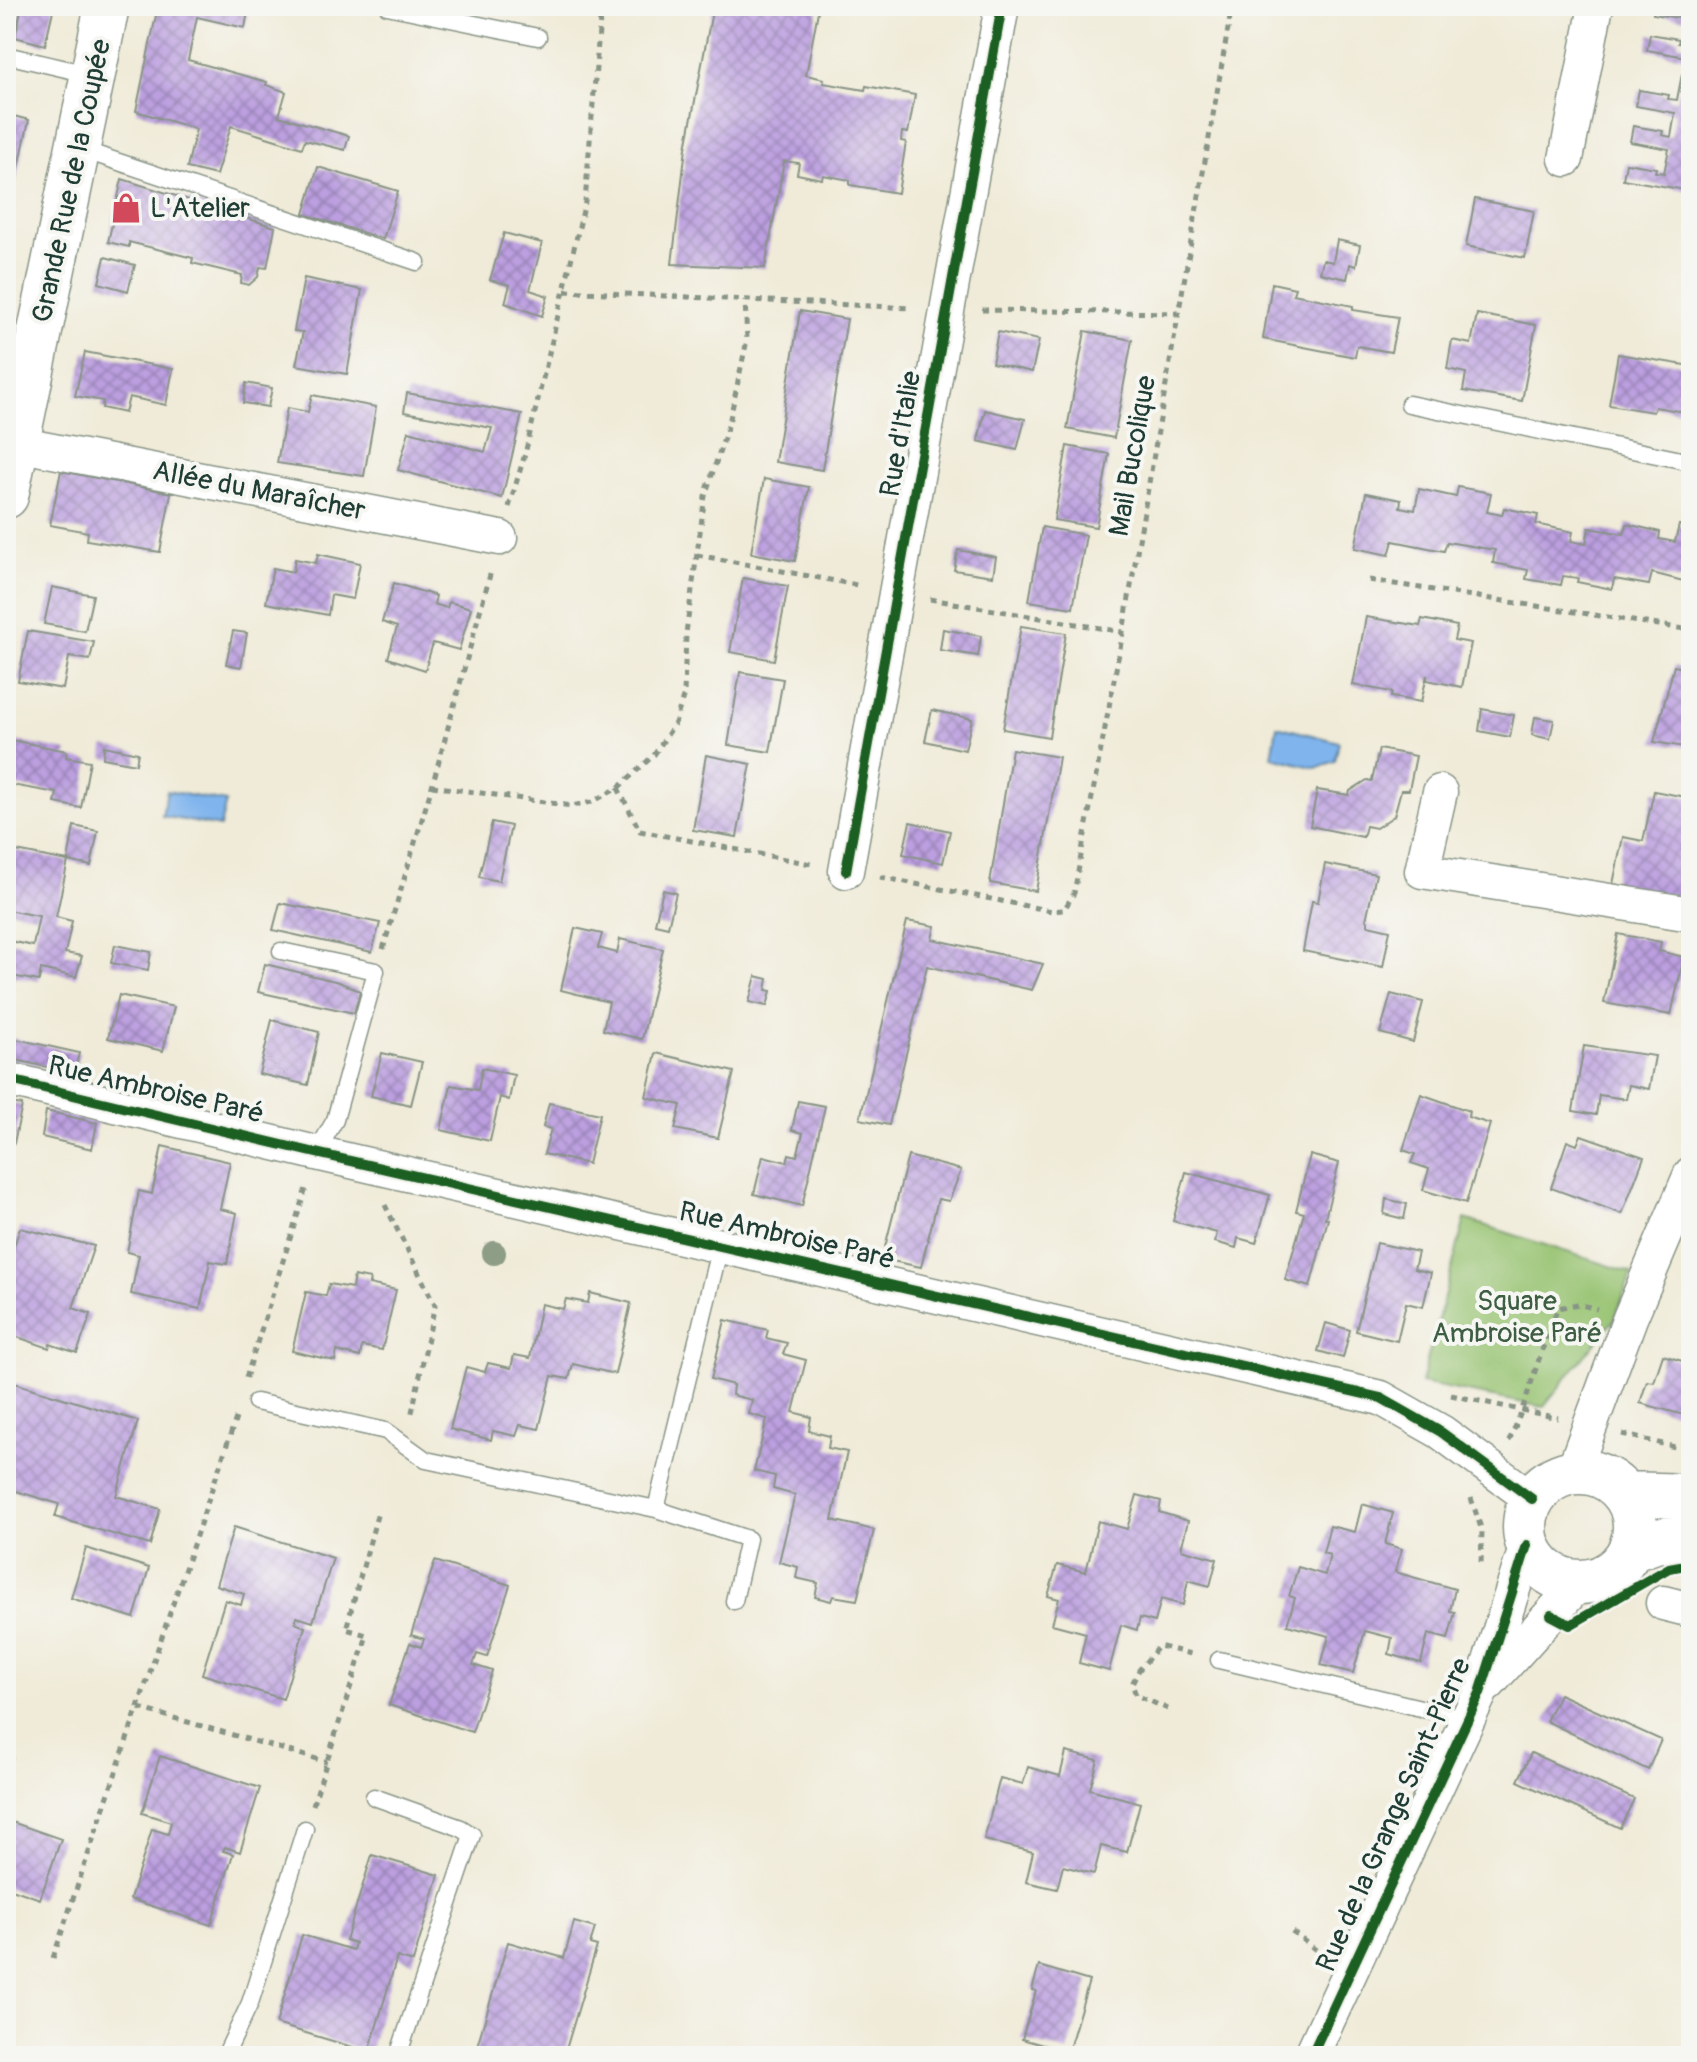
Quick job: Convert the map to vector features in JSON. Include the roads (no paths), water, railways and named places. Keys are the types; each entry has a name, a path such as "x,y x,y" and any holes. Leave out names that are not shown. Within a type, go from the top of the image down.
{"street":[{"name":"Grande Rue de la Coupée","path":"6,496 107,6"},
{"name":"Rue d'Italie","path":"846,871 1002,6"},
{"path":"1566,159 1596,6"},
{"name":"Allée du Maraîcher","path":"17,444 500,538"},
{"path":"1440,792 1422,871 1691,914"},
{"name":"Rue Ambroise Paré","path":"6,1079 1381,1398 1441,1432 1532,1499"},
{"path":"1573,1472 1630,1318 1683,1215 1691,1174"},
{"path":"1630,1570 1635,1523 1630,1505 1615,1483 1598,1474 1573,1472 1547,1481 1532,1499 1524,1524 1527,1545 1539,1565 1593,1594 1594,1580 1613,1571 1630,1570 1655,1541 1691,1536"},
{"path":"1624,1494 1691,1496"},
{"name":"Rue de la Grange Saint-Pierre","path":"1311,2056 1473,1706 1527,1545"},
{"name":"Rue de la Grange Saint-Pierre","path":"1473,1706 1593,1594"}],"lane":[{"path":"387,6 538,37"},
{"path":"6,55 93,75"},
{"path":"79,148 417,262"},
{"path":"1409,404 1691,462"},
{"path":"281,951 376,971 335,1120 316,1153"},
{"path":"656,1509 720,1246"},
{"path":"246,1400 386,1431 426,1460 656,1509 748,1539 734,1601"},
{"path":"1219,1660 1473,1706"},
{"path":"374,1797 461,1828 472,1835 398,2056"},
{"path":"225,2056 250,2003 305,1829"}],"water":[{"path":"1277,726 1339,742 1335,761 1316,768 1272,757"},
{"path":"167,791 226,802 220,827 162,816"}],"place":[{"name":"L'Atelier","path":"126,208"}],"park label":[{"name":"Square Ambroise Paré","path":"1517,1317"}]}
